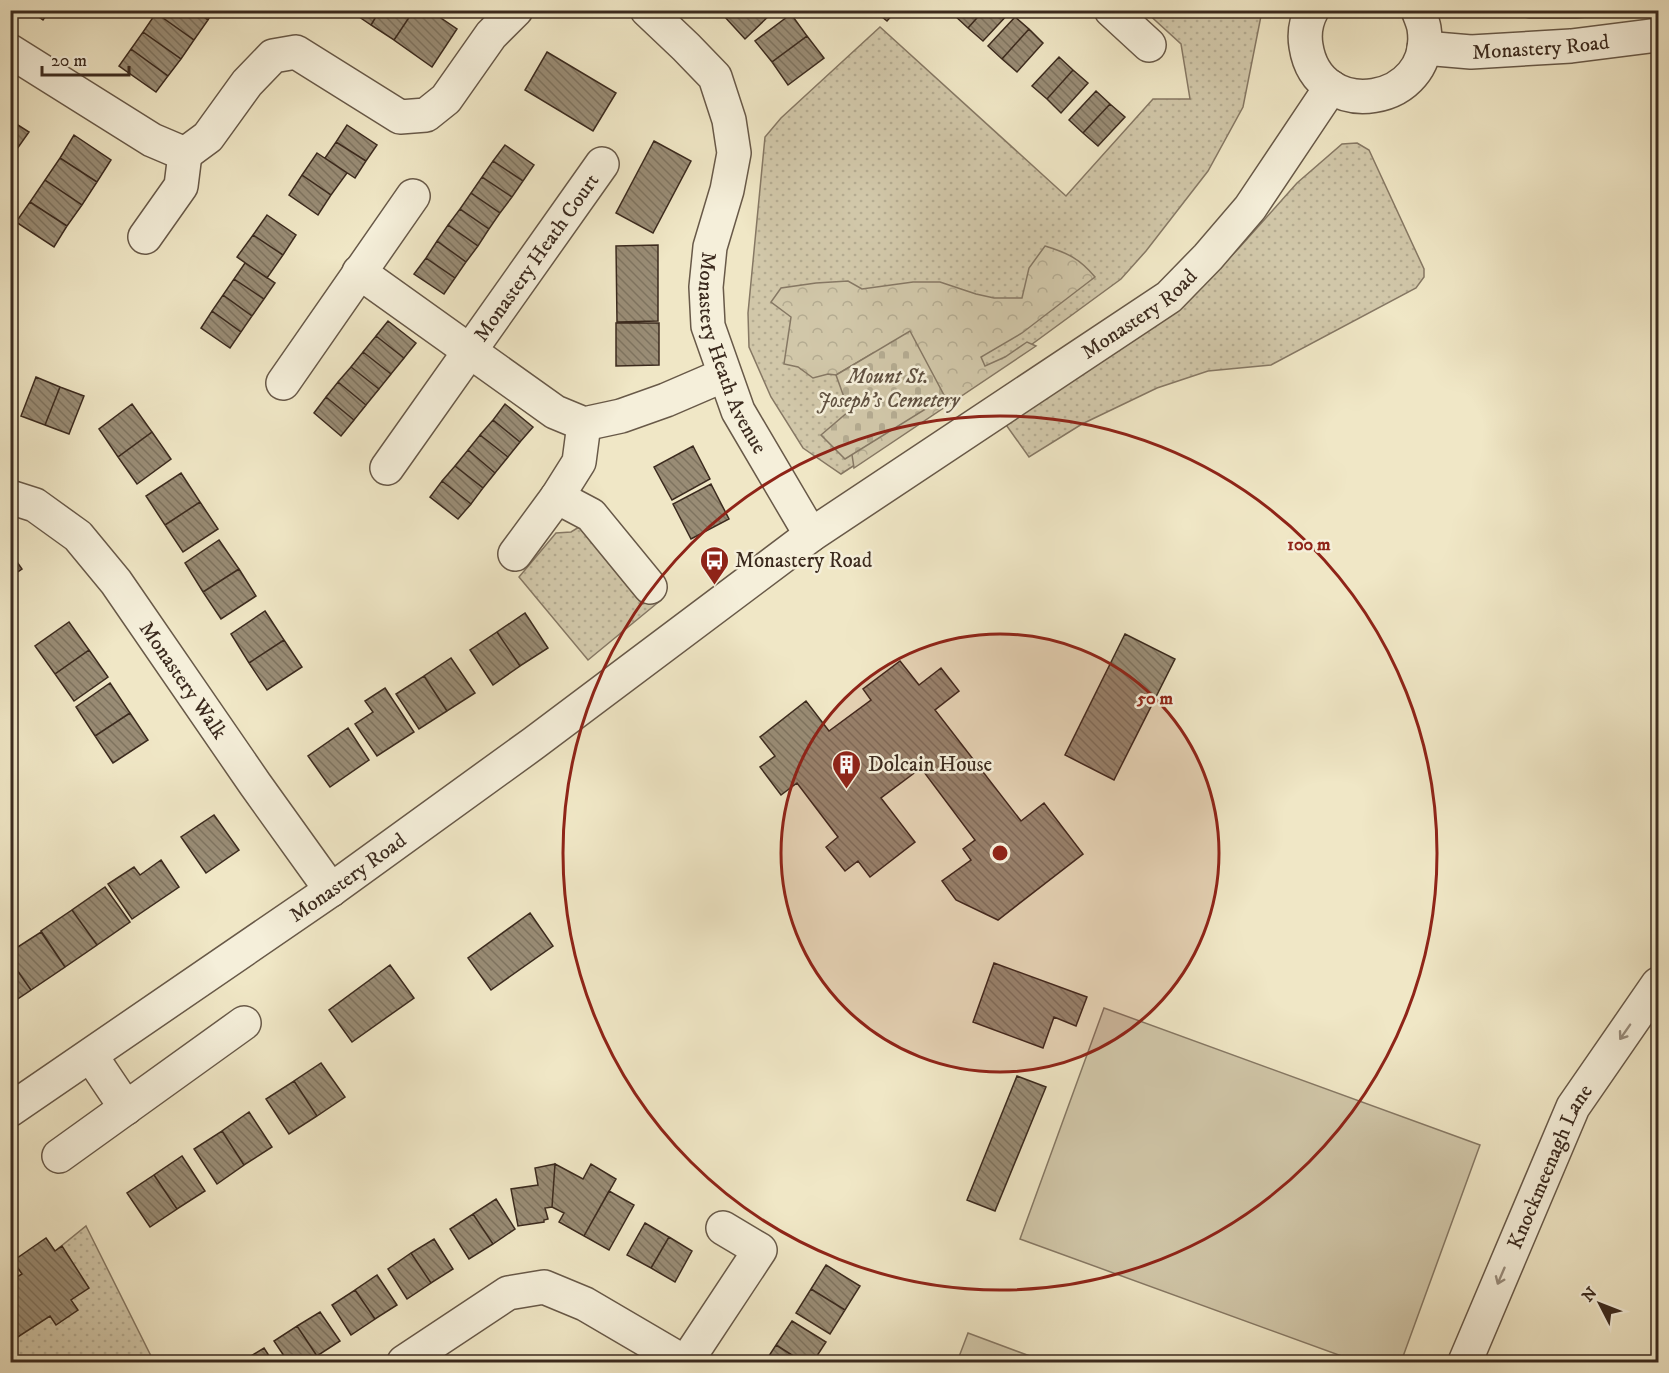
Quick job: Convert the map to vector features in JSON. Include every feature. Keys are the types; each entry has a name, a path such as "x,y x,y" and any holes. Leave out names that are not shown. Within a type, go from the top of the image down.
{"street":[{"path":"145,237 181,186 186,154 208,137 247,83 273,56 296,52 400,117 426,114 446,99 491,35 516,10"},
{"name":"Monastery Heath Avenue","path":"647,10 715,77 729,120 734,153 727,190 710,247 706,287 708,326 738,411 811,535"},
{"path":"1111,10 1149,45"},
{"path":"1312,10 1308,17 1305,36 1308,56 1317,73 1331,87 1346,94 1362,97 1378,96 1395,89 1408,78 1418,64 1424,48 1424,28 1418,10"},
{"name":"Monastery Road","path":"1424,48 1471,52 1571,46 1659,35"},
{"path":"10,51 152,140 186,154"},
{"name":"Monastery Road","path":"10,1110 331,890 534,743 811,535 1169,297 1208,257 1250,208 1331,87"},
{"name":"Monastery Heath Court","path":"387,468 602,164"},
{"path":"282,382 413,196"},
{"name":"Monastery Heath Court","path":"359,272 555,412 584,424"},
{"path":"515,554 557,497 579,462 584,424 621,416 724,375"},
{"name":"Monastery Walk","path":"10,497 35,505 78,536 116,582 331,890"},
{"path":"557,497 591,515 650,587"},
{"name":"Knockmeenagh Lane","path":"1465,1362 1573,1107 1659,984"},
{"path":"59,1156 244,1023"},
{"path":"91,1056 126,1108"},
{"path":"404,1362 508,1293 544,1287 585,1304 685,1362 760,1250 723,1228"}],"green space":[{"path":"1145,11 1262,11 1243,107 1208,171 1146,251 1121,279 968,391 841,474 803,448 771,397 749,347 748,313 765,137 781,118 880,27 1066,196 1153,99 1190,99 1181,44"},
{"path":"1493,11 1649,11 1577,18 1529,18"},
{"path":"1357,143 1369,150 1424,269 1424,277 1416,288 1271,365 1208,371 1157,388 1082,424 1029,457 1004,422 1180,308 1239,248 1297,183 1342,144"},
{"path":"1045,246 1073,257 1095,277 1022,333 981,357 985,366 1005,357 1027,342 1036,346 854,468 851,448 873,353 836,375 828,374 813,378 798,367 784,364 791,317 771,302 781,288 848,281 862,289 913,282 940,282 994,298 1022,298 1029,268"},
{"name":"Mount St. Joseph's Cemetery","path":"910,331 945,397 845,459 821,435 849,411 836,375"},
{"path":"579,527 642,604 661,600 588,660 519,577 556,533 571,532"},
{"path":"1104,1008 1480,1145 1401,1362 1358,1362 1020,1239"},
{"path":"86,1226 154,1362 11,1362 11,1274 55,1251"},
{"path":"968,1333 1046,1362 957,1362"}],"building":[{"path":"29,10 50,10 43,20"},
{"path":"157,10 194,10 208,20 194,40 156,13"},
{"path":"194,10 214,10 208,20"},
{"path":"349,10 380,10 371,25"},
{"path":"380,10 414,10 394,40 371,25"},
{"path":"414,10 429,10 457,29 432,67 394,40"},
{"path":"730,10 775,10 745,39 724,16"},
{"path":"894,10 895,12 887,21 876,12"},
{"path":"958,10 984,10 968,28 954,15"},
{"path":"984,10 1008,10 1010,12 983,41 968,28"},
{"path":"156,13 194,40 181,59 143,32"},
{"path":"791,14 807,36 772,62 755,41"},
{"path":"1015,17 1029,29 1002,59 988,46"},
{"path":"1029,29 1043,43 1017,72 1002,59"},
{"path":"143,32 181,59 168,76 131,49"},
{"path":"807,36 824,58 788,85 772,62"},
{"path":"131,49 168,76 156,92 119,66"},
{"path":"547,52 616,93 593,131 525,90"},
{"path":"1059,57 1073,70 1047,99 1032,86"},
{"path":"1073,70 1088,83 1061,113 1047,99"},
{"path":"1096,91 1110,104 1083,133 1069,120"},
{"path":"1110,104 1125,117 1098,146 1083,133"},
{"path":"10,120 29,132 10,159"},
{"path":"347,125 377,145 366,161 336,142"},
{"path":"74,135 111,160 97,182 60,158"},
{"path":"654,141 691,161 653,233 616,213"},
{"path":"336,142 366,161 355,178 325,158"},
{"path":"505,145 534,165 523,181 493,161"},
{"path":"317,153 347,173 331,195 302,175"},
{"path":"60,158 97,182 82,205 45,180"},
{"path":"493,161 523,181 512,197 482,177"},
{"path":"302,175 331,195 318,215 289,195"},
{"path":"482,177 512,197 500,213 471,193"},
{"path":"45,180 82,205 67,226 30,202"},
{"path":"471,193 500,213 489,229 460,209"},
{"path":"30,202 67,226 54,247 16,222"},
{"path":"460,209 489,229 478,246 448,225"},
{"path":"267,215 296,235 283,255 253,235"},
{"path":"448,225 478,246 466,262 437,241"},
{"path":"253,235 283,255 267,278 237,257"},
{"path":"437,241 466,262 455,278 426,258"},
{"path":"658,245 658,321 617,322 616,246"},
{"path":"426,258 455,278 444,294 414,274"},
{"path":"245,263 275,283 264,299 234,279"},
{"path":"234,279 264,299 252,316 223,295"},
{"path":"223,295 252,316 241,332 212,311"},
{"path":"212,311 241,332 230,348 201,328"},
{"path":"388,321 416,343 404,358 376,336"},
{"path":"616,323 659,323 659,365 616,366"},
{"path":"376,336 404,358 391,374 363,352"},
{"path":"363,352 391,374 379,389 351,367"},
{"path":"351,367 379,389 366,405 338,382"},
{"path":"36,377 60,387 45,425 21,416"},
{"path":"338,382 366,405 354,420 326,397"},
{"path":"60,387 84,396 69,434 45,425"},
{"path":"326,397 354,420 341,436 314,413"},
{"path":"132,404 152,432 118,457 99,429"},
{"path":"505,404 533,427 520,442 493,420"},
{"path":"493,420 520,442 508,457 480,435"},
{"path":"152,432 171,459 137,484 118,457"},
{"path":"480,435 508,457 495,473 468,450"},
{"path":"693,446 710,479 672,500 654,467"},
{"path":"468,450 495,473 483,488 455,466"},
{"path":"455,466 483,488 471,504 442,481"},
{"path":"181,473 200,502 165,525 146,496"},
{"path":"442,481 471,504 458,519 430,497"},
{"path":"711,484 729,519 691,539 673,504"},
{"path":"200,502 218,529 183,552 165,525"},
{"path":"219,540 239,569 203,592 185,563"},
{"path":"10,552 22,569 10,577"},
{"path":"239,569 256,596 221,619 203,592"},
{"path":"265,611 284,640 249,663 231,634"},
{"path":"525,613 548,648 520,666 497,632"},
{"path":"69,622 89,650 55,674 35,646"},
{"path":"497,632 520,666 493,685 470,650"},
{"path":"1125,634 1175,659 1114,780 1065,755"},
{"path":"284,640 302,667 267,690 249,663"},
{"path":"89,650 108,677 74,701 55,674"},
{"path":"451,658 475,693 447,711 424,676"},
{"name":"Dolcain House","path":"900,661 919,685 941,668 959,691 935,710 1021,821 1044,803 1083,854 998,920 956,900 942,881 971,860 963,849 975,840 921,768 881,798 915,842 870,877 858,861 845,871 826,847 838,837 797,783 781,795 760,767 775,756 760,737 806,701 829,731 871,700 863,689"},
{"path":"424,676 447,711 419,729 396,694"},
{"path":"110,683 130,713 95,736 76,707"},
{"path":"385,688 414,732 377,756 355,724 373,712 365,701"},
{"path":"130,713 148,740 113,763 95,736"},
{"path":"348,728 369,760 330,787 308,756"},
{"path":"214,815 239,850 206,873 181,837"},
{"path":"161,860 179,887 132,919 108,884 134,867 140,875"},
{"path":"105,887 130,922 97,945 72,910"},
{"path":"72,910 97,945 65,967 41,931"},
{"path":"530,913 553,946 491,990 468,958"},
{"path":"41,932 65,967 31,990 10,960 10,952"},
{"path":"10,960 31,990 10,1004"},
{"path":"994,963 1087,997 1076,1026 1054,1017 1043,1048 973,1022"},
{"path":"390,965 414,998 352,1042 329,1010"},
{"path":"321,1063 345,1097 317,1116 294,1081"},
{"path":"1017,1076 1046,1087 995,1211 967,1200"},
{"path":"294,1081 317,1116 289,1134 266,1099"},
{"path":"249,1112 272,1147 244,1165 222,1131"},
{"path":"222,1131 244,1165 217,1184 194,1149"},
{"path":"182,1156 205,1191 177,1209 154,1175"},
{"path":"555,1164 583,1179 591,1164 616,1179 584,1236 559,1222 564,1213 552,1207"},
{"path":"555,1164 552,1207 545,1208 548,1219 544,1222 518,1226 511,1189 538,1185 535,1168"},
{"path":"154,1175 177,1209 150,1227 127,1193"},
{"path":"609,1191 634,1205 609,1250 584,1236"},
{"path":"496,1199 515,1229 493,1244 473,1214"},
{"path":"473,1214 493,1244 469,1259 450,1229"},
{"path":"645,1223 669,1237 651,1268 627,1255"},
{"path":"669,1237 692,1251 675,1282 651,1268"},
{"path":"46,1238 55,1251 62,1246 89,1288 71,1300 78,1310 56,1325 50,1316 10,1342 10,1281 22,1274 13,1261"},
{"path":"434,1239 453,1269 431,1283 411,1253"},
{"path":"411,1253 431,1283 407,1299 388,1269"},
{"path":"826,1265 860,1286 845,1310 811,1289"},
{"path":"377,1275 397,1305 375,1319 355,1290"},
{"path":"811,1289 845,1310 830,1334 796,1313"},
{"path":"355,1290 375,1319 351,1335 332,1305"},
{"path":"320,1312 340,1341 317,1356 297,1326"},
{"path":"792,1321 826,1342 813,1362 803,1362 776,1345"},
{"path":"297,1326 317,1356 307,1362 288,1362 274,1341"},
{"path":"776,1345 803,1362 765,1362"},
{"path":"264,1348 273,1362 241,1362"}],"place":[{"name":"Monastery Road","path":"714,586"},
{"name":"Dolcain House","path":"847,790"}]}
